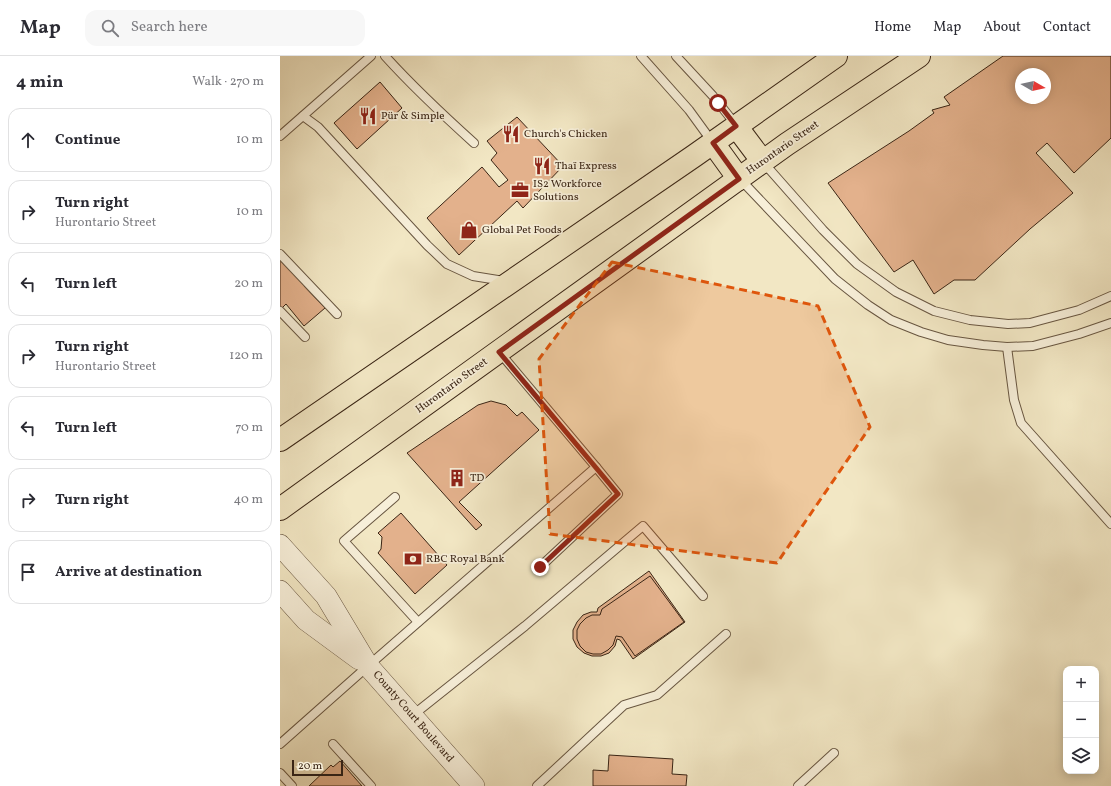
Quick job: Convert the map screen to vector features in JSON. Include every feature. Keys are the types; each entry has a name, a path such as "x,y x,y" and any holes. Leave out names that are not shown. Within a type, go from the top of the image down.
{"main road":[{"path":"280,440 713,143 836,56"},
{"name":"Hurontario Street","path":"280,509 739,179 919,56"},
{"path":"736,126 763,162"},
{"path":"713,143 739,179"}],"street":[{"name":"County Court Boulevard","path":"280,545 326,596 368,666 474,786"},
{"name":"County Court Boulevard","path":"280,591 306,620 368,666"}],"lane":[{"path":"280,136 371,56"},
{"path":"385,56 414,87 474,142"},
{"path":"640,56 689,110 713,143"},
{"path":"676,56 713,96 736,126"},
{"path":"303,116 318,127 427,245 447,264 473,276 511,282"},
{"path":"763,162 823,230 857,264 896,292 934,311 977,320 1008,324 1030,323 1079,310 1111,296"},
{"path":"739,179 835,280 891,320 921,332 948,340 1007,347 1033,346 1079,334 1111,323"},
{"path":"280,254 337,314"},
{"path":"280,311 305,337"},
{"path":"1007,347 1014,400 1021,423 1111,524"},
{"path":"499,352 618,494 540,567"},
{"path":"280,744 596,467"},
{"path":"395,497 344,541 418,622"},
{"path":"412,716 525,626 643,526 703,596"},
{"path":"537,786 624,705 657,695 726,634"},
{"path":"333,744 371,786"},
{"path":"798,786 834,753"},
{"path":"280,773 292,786"}],"highlighted area":[{"path":"612,262 818,306 870,427 777,563 550,534 539,359"}],"building":[{"path":"1003,56 1111,56 1111,138 1074,173 1047,143 1036,153 1073,193 1030,229 975,280 954,280 934,294 913,260 894,272 828,183 909,131 934,113 932,110 950,105 944,97"},
{"name":"Pür & Simple","path":"380,82 402,108 357,149 334,123"},
{"path":"517,117 563,166 523,208 517,201 459,255 427,218 482,167 499,187 508,180 491,160 497,153 487,141"},
{"path":"280,256 307,284 304,286 325,308 304,326 286,304 281,309 280,308"},
{"name":"TD","path":"491,401 506,405 517,416 522,412 539,430 459,502 482,525 476,530 407,453 478,405"},
{"name":"RBC Royal Bank","path":"401,513 447,565 415,594 378,553 381,549 382,537 378,533"},
{"path":"649,571 685,622 633,659 620,640 617,639 615,646 609,653 601,656 592,656 584,653 577,647 573,639 573,630 583,615 591,612 597,612 598,608"},
{"path":"650,576 684,622 635,656 622,637 616,636 613,645 601,654 586,652 580,646 577,639 577,630 580,624 592,615 600,615 602,609"},
{"path":"609,755 673,759 672,774 687,775 686,786 593,786 593,770 608,771"},
{"path":"340,761 362,786 309,786 331,765 333,767"}],"place":[{"name":"Pür & Simple","path":"368,116"},
{"name":"Church's Chicken","path":"511,134"},
{"name":"Thaï Express","path":"542,166"},
{"name":"IS2 Workforce Solutions","path":"520,190"},
{"name":"Global Pet Foods","path":"469,230"},
{"name":"TD","path":"457,478"},
{"name":"RBC Royal Bank","path":"413,559"}],"route":[{"path":"540,567 618,494 499,352 739,179 713,143 736,126 718,103"}]}
